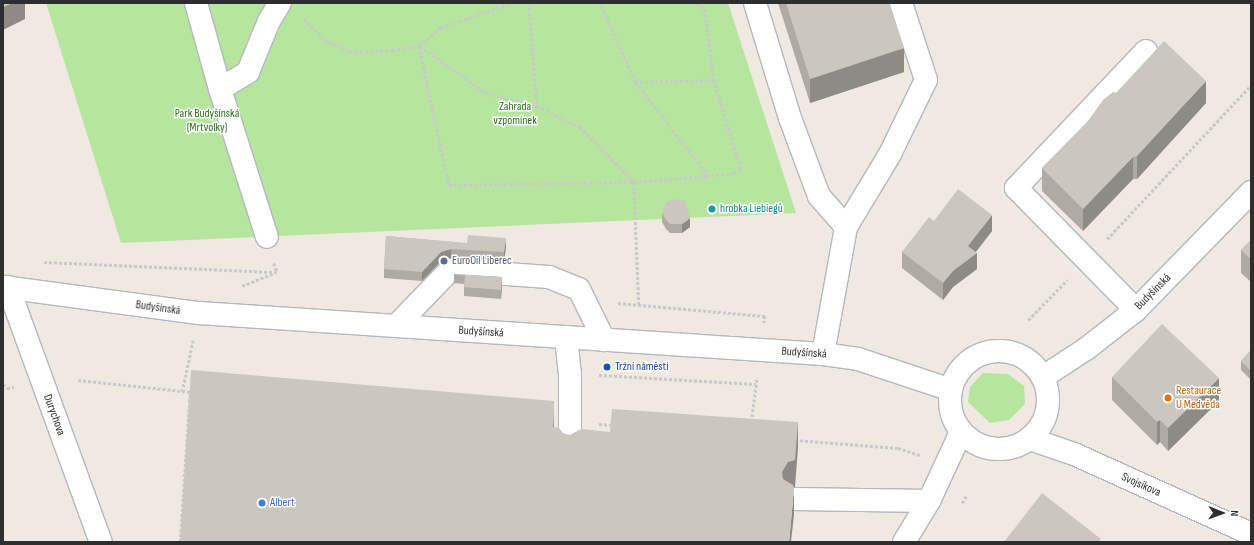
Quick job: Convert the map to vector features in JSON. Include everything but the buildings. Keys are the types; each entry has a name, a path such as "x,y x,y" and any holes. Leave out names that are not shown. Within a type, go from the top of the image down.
{"street":[{"path":"196,3 220,89 267,237"},
{"path":"220,89 248,72 269,21 280,3"},
{"path":"755,3 790,118 819,196 846,228"},
{"path":"823,354 846,228 890,154 926,80 901,3"},
{"path":"1136,310 1016,188 1146,51"},
{"name":"Budyšínská","path":"1043,377 1086,349 1136,310 1251,192"},
{"path":"396,326 450,270 549,277 579,289 604,340"},
{"name":"Budyšínská","path":"5,287 199,313 823,354 858,360 951,390"},
{"name":"Durychova","path":"5,287 101,542"},
{"path":"566,337 570,373 570,449"},
{"path":"996,351 1011,352 1026,359 1043,377 1048,398 1047,413 1041,428 1030,439 1017,447 994,449 972,442 961,432 953,419 950,405 951,390 957,375 967,363 980,354 996,351"},
{"path":"904,542 930,500 961,432"},
{"name":"Svojsíkova","path":"1030,439 1074,454 1251,534"},
{"path":"794,499 930,500"}],"path":[{"path":"299,15 315,27 328,42 350,52 392,50 419,46 440,28 511,3"},
{"path":"529,3 537,106"},
{"path":"600,3 635,82 708,176"},
{"path":"419,46 449,185 634,182 734,174 740,169 714,80 705,9 698,3"},
{"path":"419,46 486,92 537,106 580,128 634,182 639,305"},
{"path":"635,82 714,80"},
{"path":"1028,320 1087,260 1251,85"},
{"path":"42,262 277,272 237,288"},
{"path":"612,302 765,316"},
{"path":"182,392 199,313"},
{"path":"570,373 756,384"},
{"path":"78,380 170,391"},
{"path":"3,384 7,388 14,387"},
{"path":"180,542 190,392"}],"green space":[{"name":"Park Budyšínská (Mrtvolky)","path":"46,3 728,3 796,213 121,243"},
{"path":"983,373 1008,374 1024,386 1025,404 1009,420 990,423 968,402 970,387"}],"place":[{"name":"hrobka Liebiegů","path":"712,209"},
{"name":"EuroOil Liberec","path":"444,261"},
{"name":"Tržní náměstí","path":"607,367"},
{"name":"Restaurace U Medvěda","path":"1168,398"},
{"name":"Albert","path":"262,503"}],"park label":[{"name":"Zahrada vzpomínek","path":"515,114"}]}
